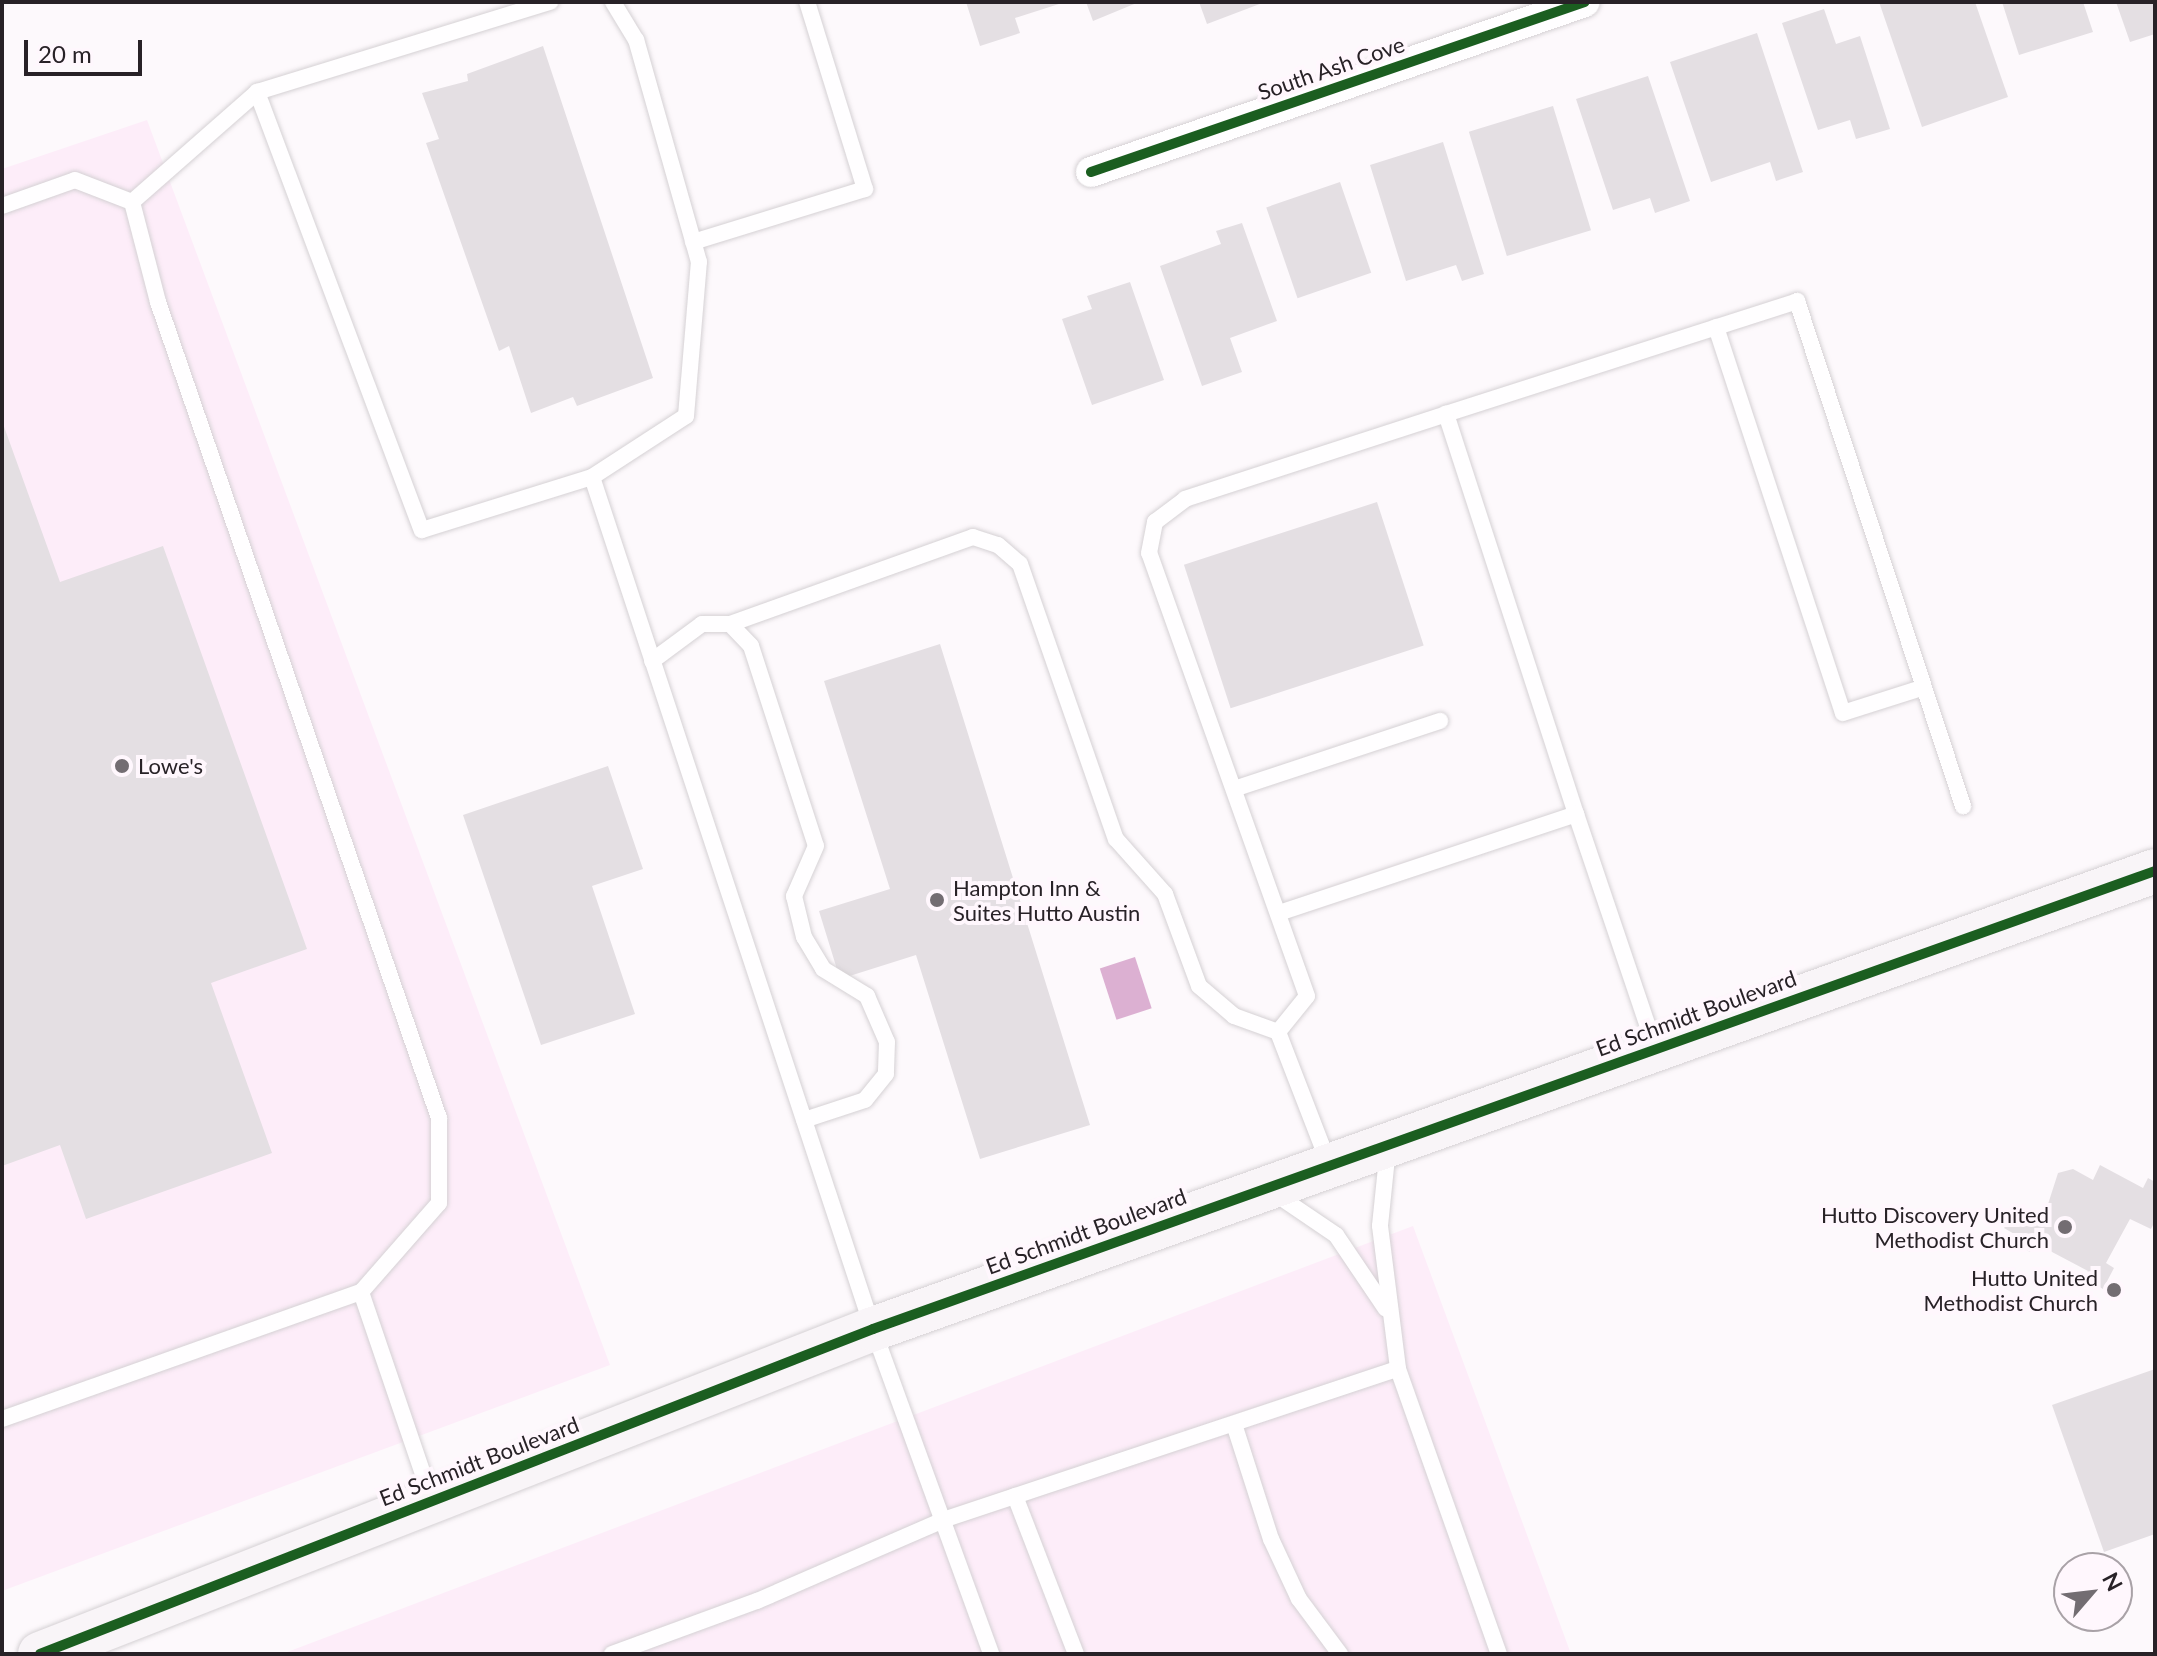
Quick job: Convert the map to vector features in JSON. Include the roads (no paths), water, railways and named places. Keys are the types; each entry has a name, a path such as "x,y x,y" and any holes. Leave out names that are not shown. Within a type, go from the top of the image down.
{"street":[{"name":"South Ash Cove","path":"1091,172 1585,2"},
{"name":"Ed Schmidt Boulevard","path":"40,1654 873,1329 2155,871"}],"lane":[{"path":"132,202 257,92 550,2"},
{"path":"257,92 422,530 592,477 686,416 699,262 636,40 613,2"},
{"path":"693,242 865,189 807,2"},
{"path":"2,206 75,180 132,202"},
{"path":"2,1419 361,1292 439,1203 439,1118 158,302 132,202"},
{"path":"1278,1032 1307,996 1237,788 1149,553 1155,522 1185,499 1797,301 1963,806"},
{"path":"1716,327 1843,713 1922,688"},
{"path":"1446,414 1656,1049"},
{"path":"592,477 873,1329 991,1654"},
{"path":"652,661 702,624 730,624 973,537 998,545 1020,564 1116,839 1165,894 1199,986 1234,1016 1278,1032 1330,1165"},
{"path":"730,624 751,646 816,846 794,896 804,937 823,969 867,996 887,1042 886,1074 865,1100 804,1120"},
{"path":"1237,788 1440,721"},
{"path":"1279,913 1576,814"},
{"path":"1389,1145 1380,1226 1398,1369 1499,1654"},
{"path":"1266,1188 1336,1235 1389,1313"},
{"path":"361,1292 432,1500"},
{"path":"612,1654 757,1601 943,1520 1398,1369"},
{"path":"1234,1424 1271,1539 1299,1599 1340,1654"},
{"path":"1015,1496 1076,1654"}],"place":[{"name":"Lowe's","path":"122,766"},
{"name":"Hampton Inn & Suites Hutto Austin","path":"937,900"},
{"name":"Hutto Discovery United Methodist Church","path":"2065,1227"},
{"name":"Hutto United Methodist Church","path":"2114,1290"}]}
